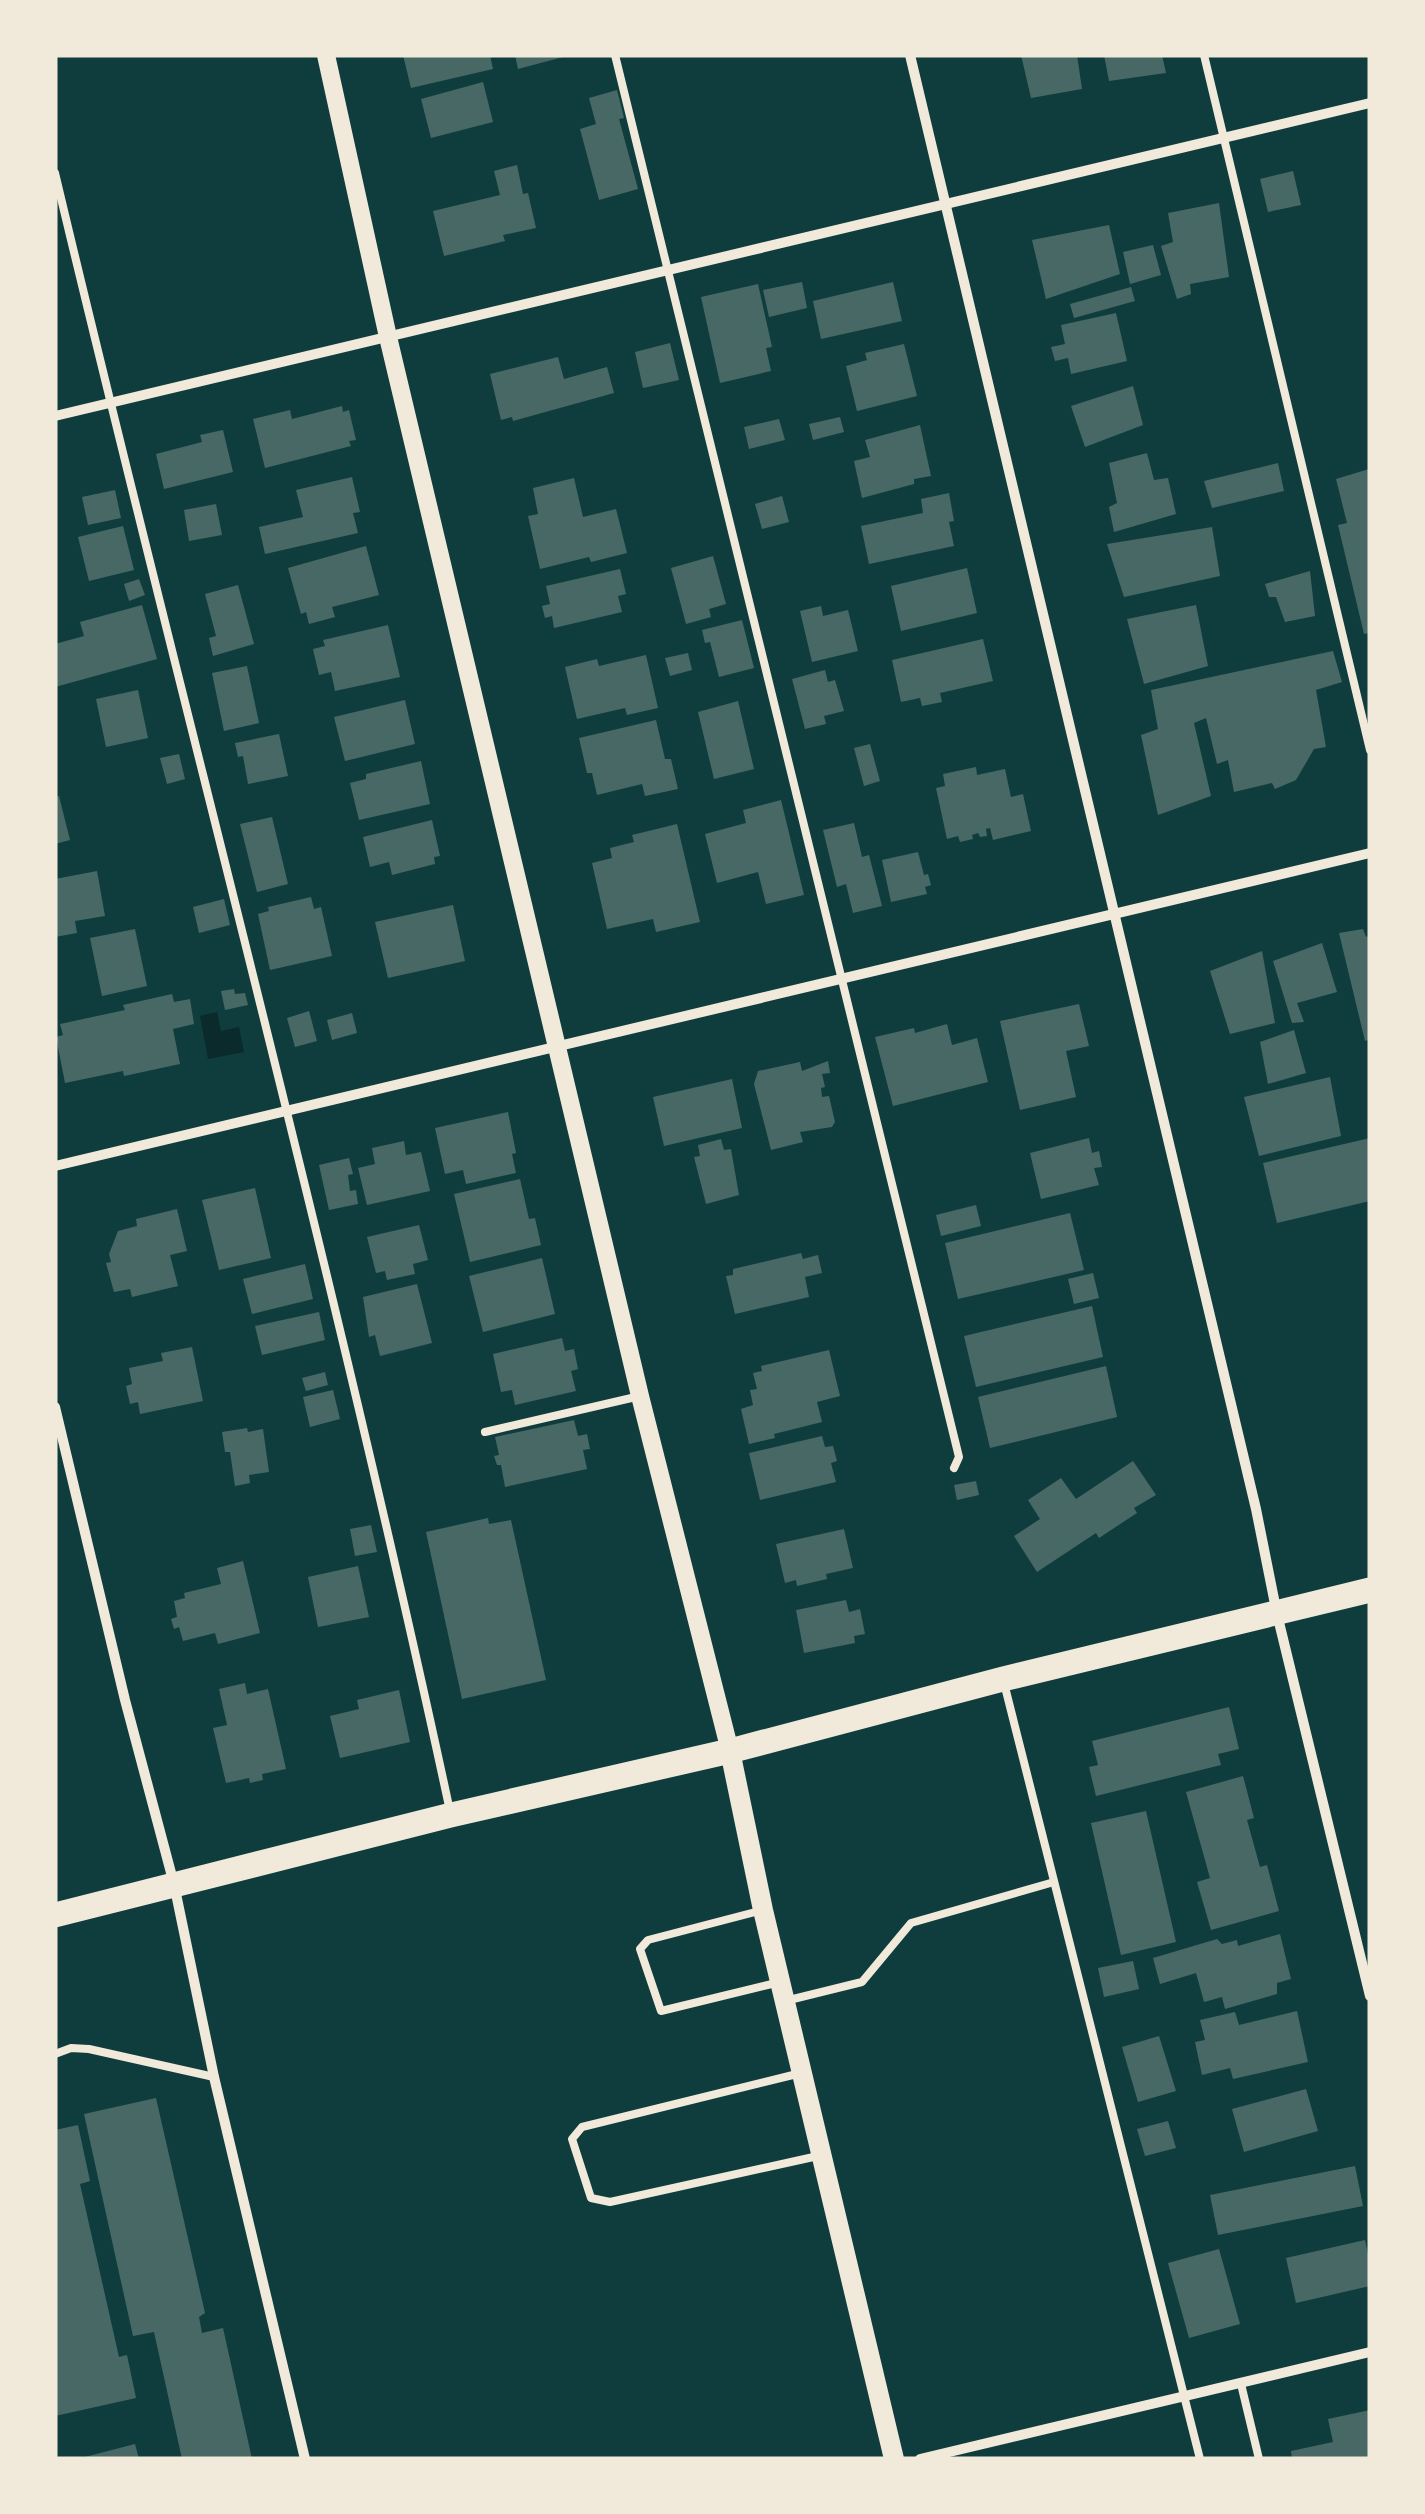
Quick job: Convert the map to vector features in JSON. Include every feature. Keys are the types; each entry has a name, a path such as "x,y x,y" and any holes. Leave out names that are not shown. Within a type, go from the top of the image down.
{"main road":[{"path":"55,1915 1370,1590"},
{"path":"730,1751 763,1910 894,2459"}],"street":[{"path":"326,55 388,337 640,1396 730,1751"},
{"path":"910,55 1370,1996"},
{"path":"55,416 1370,103"},
{"path":"55,1166 1370,853"},
{"path":"55,1407 125,1700 174,1884 214,2077 305,2459"},
{"path":"920,2459 1370,2352"}],"lane":[{"path":"615,55 959,1457 954,1468"},
{"path":"1204,55 1370,750"},
{"path":"55,173 288,1110 451,1815"},
{"path":"485,1432 640,1396"},
{"path":"1002,1679 1200,2459"},
{"path":"763,1910 648,1940 640,1950 661,2011 862,1982 911,1923 1054,1882"},
{"path":"55,2054 71,2048 89,2049 214,2077"},
{"path":"801,2072 582,2128 572,2139 591,2198 618,2202 822,2155"},
{"path":"1241,2384 1258,2459"}],"water":[{"path":"217,1012 221,1031 239,1027 244,1052 208,1059 200,1016"}],"building":[{"path":"403,55 490,55 493,69 411,88"},
{"path":"515,55 567,55 567,56 518,69"},
{"path":"1021,55 1077,55 1082,89 1031,98"},
{"path":"1104,55 1162,55 1166,73 1109,81"},
{"path":"483,82 493,122 431,138 421,99"},
{"path":"617,90 624,118 619,119 638,189 599,200 580,129 596,124 589,98"},
{"path":"517,165 536,228 503,235 505,241 444,256 433,211 500,195 494,171"},
{"path":"1293,171 1301,205 1268,212 1260,179"},
{"path":"1219,203 1229,277 1190,284 1191,294 1177,299 1161,246 1173,242 1168,213"},
{"path":"1109,225 1120,274 1046,299 1032,240"},
{"path":"1153,245 1161,275 1130,284 1123,252"},
{"path":"802,282 807,308 769,317 763,290"},
{"path":"893,282 902,321 821,339 813,301"},
{"path":"758,284 772,347 766,348 771,371 720,383 701,297"},
{"path":"1131,287 1135,301 1074,318 1070,304"},
{"path":"1116,313 1127,361 1071,374 1068,358 1055,361 1051,347 1065,344 1061,325"},
{"path":"670,343 679,380 643,388 635,352"},
{"path":"904,344 917,396 857,411 846,366 867,360 865,353"},
{"path":"558,357 564,379 607,367 614,393 513,421 512,417 501,420 490,374"},
{"path":"1133,386 1143,425 1085,447 1071,406"},
{"path":"342,406 343,412 349,410 356,440 349,441 351,446 265,468 253,419 290,410 292,419"},
{"path":"840,417 844,432 813,440 809,424"},
{"path":"779,419 785,440 749,449 744,427"},
{"path":"920,425 931,476 862,498 854,461 870,457 865,440"},
{"path":"223,430 233,472 164,489 156,454 202,442 200,435"},
{"path":"1147,453 1154,480 1168,478 1176,514 1114,532 1109,507 1117,503 1109,463"},
{"path":"1278,463 1284,491 1212,508 1204,481"},
{"path":"1369,469 1370,633 1364,634 1338,525 1347,523 1336,479"},
{"path":"352,477 360,512 353,513 358,533 265,554 259,527 303,517 296,490"},
{"path":"574,478 583,517 616,509 627,553 540,569 528,516 538,514 533,488"},
{"path":"115,490 121,518 88,525 82,497"},
{"path":"949,493 954,546 869,564 861,526 923,513 921,499"},
{"path":"782,496 789,522 762,529 755,504"},
{"path":"216,504 222,535 189,541 184,510"},
{"path":"123,526 134,570 89,581 78,537"},
{"path":"1212,527 1220,576 1124,597 1107,544"},
{"path":"366,546 379,595 332,607 335,617 309,624 306,612 301,614 288,568"},
{"path":"713,556 726,604 709,609 711,617 686,624 671,568"},
{"path":"967,568 977,613 901,631 891,586"},
{"path":"620,569 626,594 618,596 622,612 554,628 552,616 545,618 542,606 550,604 546,586"},
{"path":"1310,571 1315,616 1285,622 1276,597 1269,597 1265,584"},
{"path":"139,579 145,595 129,601 124,584"},
{"path":"238,585 254,644 213,656 209,638 216,636 205,594"},
{"path":"142,605 157,659 55,687 55,644 84,636 80,622"},
{"path":"1196,605 1208,666 1144,684 1127,619"},
{"path":"821,606 823,616 848,610 858,651 812,662 800,611"},
{"path":"742,620 754,668 719,677 710,642 705,643 702,630"},
{"path":"388,625 400,677 335,691 331,672 319,675 313,649 325,646 323,640"},
{"path":"983,639 993,681 940,693 942,702 922,706 920,698 901,702 892,660"},
{"path":"1333,651 1342,682 1316,690 1326,747 1314,749 1296,780 1275,789 1272,783 1234,792 1228,760 1217,764 1206,718 1194,723 1211,796 1158,815 1141,735 1158,729 1151,690"},
{"path":"688,653 692,670 670,676 665,658"},
{"path":"646,655 658,708 627,715 625,708 577,719 565,667 597,659 599,666"},
{"path":"247,666 259,723 224,731 212,673"},
{"path":"825,670 828,682 835,680 844,711 824,716 826,724 805,729 792,679"},
{"path":"138,690 148,738 106,747 96,699"},
{"path":"405,700 415,744 345,761 334,717"},
{"path":"738,701 754,769 714,779 698,712"},
{"path":"656,720 665,759 671,759 678,789 645,796 642,784 597,795 579,738"},
{"path":"279,734 288,776 248,784 243,756 238,757 235,743"},
{"path":"870,744 880,781 864,786 854,748"},
{"path":"179,754 185,779 167,784 160,758"},
{"path":"421,761 430,804 359,820 350,783 366,779 366,774"},
{"path":"976,767 977,775 1005,769 1011,797 1023,794 1031,831 993,840 990,828 986,829 987,836 980,837 978,833 972,835 973,839 960,842 958,836 947,839 936,788 945,786 943,774"},
{"path":"59,796 70,840 55,844 55,797"},
{"path":"781,800 804,895 766,904 758,872 717,883 705,834 746,823 743,810"},
{"path":"272,817 288,884 257,892 240,824"},
{"path":"432,820 440,856 434,857 435,864 392,875 389,862 370,867 363,837"},
{"path":"854,823 862,857 869,855 882,906 853,913 846,884 837,887 823,830"},
{"path":"677,824 700,922 656,932 653,919 607,929 592,863 612,858 610,848 634,842 632,835"},
{"path":"918,852 931,885 925,887 927,894 891,902 882,860"},
{"path":"97,871 105,916 75,921 77,933 55,937 55,879"},
{"path":"311,897 314,909 321,907 332,956 270,970 258,914 269,911 268,907"},
{"path":"224,899 230,925 199,933 193,907"},
{"path":"453,905 465,961 388,978 375,922"},
{"path":"135,929 147,986 102,996 90,938"},
{"path":"1363,929 1366,937 1370,935 1370,1039 1365,1041 1339,933"},
{"path":"1322,943 1337,992 1297,1003 1304,1022 1292,1023 1273,961"},
{"path":"1262,951 1275,1023 1230,1034 1210,971"},
{"path":"234,989 235,994 245,993 248,1005 225,1010 221,991"},
{"path":"172,994 174,1002 190,999 194,1024 173,1029 180,1064 65,1083 56,1037 63,1035 60,1024 125,1010 123,1005"},
{"path":"1079,1004 1089,1046 1066,1051 1076,1097 1020,1110 1000,1021"},
{"path":"309,1011 317,1041 295,1047 287,1018"},
{"path":"352,1013 357,1033 332,1040 327,1020"},
{"path":"947,1024 952,1045 977,1038 988,1082 893,1106 875,1037 914,1028 915,1033"},
{"path":"1294,1030 1306,1073 1268,1084 1260,1042"},
{"path":"828,1061 830,1073 822,1074 825,1087 821,1088 822,1097 829,1096 835,1122 832,1127 800,1132 803,1142 771,1150 754,1084 758,1071 800,1062 802,1071"},
{"path":"1330,1077 1341,1136 1259,1156 1244,1097"},
{"path":"732,1079 742,1128 664,1146 653,1097"},
{"path":"508,1112 516,1173 466,1184 463,1170 445,1174 435,1128"},
{"path":"1089,1138 1092,1153 1099,1151 1102,1167 1094,1168 1099,1185 1041,1199 1030,1153"},
{"path":"1370,1138 1370,1201 1277,1223 1263,1163"},
{"path":"721,1139 724,1150 731,1149 739,1195 706,1204 694,1157 700,1156 698,1145"},
{"path":"404,1141 406,1155 421,1152 430,1191 367,1205 358,1168 375,1164 372,1148"},
{"path":"349,1158 353,1174 348,1175 350,1191 356,1190 358,1204 329,1210 319,1165"},
{"path":"520,1179 529,1219 535,1218 541,1245 470,1262 454,1194"},
{"path":"255,1188 271,1258 219,1270 202,1200"},
{"path":"976,1205 981,1226 941,1236 936,1215"},
{"path":"177,1209 187,1251 170,1255 178,1286 132,1297 130,1289 114,1292 106,1263 111,1262 109,1254 118,1231 137,1226 136,1219"},
{"path":"1070,1213 1084,1270 958,1299 945,1243"},
{"path":"419,1225 428,1260 413,1264 415,1274 387,1280 385,1271 376,1273 367,1237"},
{"path":"801,1253 803,1259 818,1255 822,1273 805,1277 809,1297 735,1314 726,1276 733,1275 733,1269"},
{"path":"542,1258 555,1314 483,1332 469,1276"},
{"path":"305,1264 313,1299 252,1314 243,1279"},
{"path":"1093,1273 1099,1298 1074,1304 1068,1279"},
{"path":"417,1284 432,1343 380,1356 375,1335 369,1337 363,1297"},
{"path":"1092,1306 1103,1357 976,1387 964,1336"},
{"path":"319,1312 325,1340 262,1355 255,1326"},
{"path":"562,1338 565,1351 574,1349 578,1369 571,1371 576,1391 515,1405 512,1390 501,1392 493,1354"},
{"path":"192,1347 203,1401 140,1414 138,1402 130,1404 126,1386 132,1384 129,1368 163,1361 161,1353"},
{"path":"829,1350 840,1396 817,1402 822,1422 749,1444 741,1409 753,1405 750,1390 757,1389 753,1373 762,1371 761,1366"},
{"path":"1106,1366 1117,1417 990,1448 978,1397"},
{"path":"325,1372 328,1385 306,1391 302,1378"},
{"path":"333,1390 340,1419 310,1427 303,1397"},
{"path":"574,1420 578,1436 587,1434 590,1449 583,1450 587,1469 505,1487 501,1465 497,1465 494,1456 499,1455 495,1437"},
{"path":"247,1428 248,1432 263,1429 269,1472 249,1475 250,1483 235,1486 230,1452 225,1452 222,1432"},
{"path":"822,1436 825,1447 833,1446 837,1461 831,1463 836,1482 760,1500 749,1453"},
{"path":"1133,1461 1156,1495 1099,1538 1096,1533 1037,1572 1014,1536 1040,1519 1028,1500 1061,1478 1076,1499"},
{"path":"976,1481 979,1495 957,1500 954,1485"},
{"path":"488,1518 489,1524 511,1520 546,1680 462,1699 426,1532"},
{"path":"371,1525 377,1552 355,1556 350,1529"},
{"path":"844,1529 853,1568 797,1586 796,1580 785,1583 776,1544"},
{"path":"243,1561 260,1633 218,1644 215,1633 183,1641 179,1627 174,1629 171,1619 177,1617 174,1601 185,1598 184,1593 221,1584 217,1568"},
{"path":"358,1566 369,1617 318,1627 308,1577"},
{"path":"846,1600 849,1612 860,1609 865,1634 854,1636 855,1643 804,1653 796,1610"},
{"path":"245,1683 247,1694 268,1689 286,1769 262,1774 263,1780 250,1783 249,1778 226,1783 213,1728 227,1725 219,1689"},
{"path":"399,1690 410,1742 340,1758 330,1716 359,1709 357,1700"},
{"path":"1229,1707 1239,1749 1218,1754 1221,1765 1096,1796 1089,1767 1098,1765 1092,1741"},
{"path":"1243,1776 1254,1818 1247,1820 1260,1867 1267,1865 1279,1911 1211,1930 1197,1882 1210,1878 1186,1792"},
{"path":"1146,1811 1176,1942 1121,1955 1091,1823"},
{"path":"1280,1934 1291,1979 1277,1983 1277,1994 1225,2009 1222,1997 1204,2002 1196,1973 1160,1984 1153,1958 1217,1939 1222,1944 1237,1940 1238,1946"},
{"path":"1133,1961 1139,1989 1104,1997 1098,1968"},
{"path":"1297,2011 1308,2062 1233,2079 1230,2068 1202,2075 1195,2042 1205,2040 1200,2020 1235,2012 1239,2025"},
{"path":"1159,2036 1176,2091 1138,2102 1122,2047"},
{"path":"1306,2089 1318,2131 1244,2152 1232,2109"},
{"path":"156,2098 205,2313 199,2317 202,2333 223,2328 252,2459 182,2459 154,2332 133,2336 84,2114"},
{"path":"1168,2121 1176,2148 1145,2156 1137,2129"},
{"path":"78,2125 90,2181 80,2184 119,2357 127,2355 136,2398 55,2416 55,2130"},
{"path":"1355,2166 1363,2206 1218,2235 1210,2195"},
{"path":"1365,2240 1370,2286 1296,2303 1286,2258"},
{"path":"1219,2249 1240,2324 1189,2338 1168,2263"},
{"path":"1370,2410 1370,2459 1292,2459 1291,2451 1333,2442 1328,2419"},
{"path":"135,2444 139,2459 81,2459 81,2458"}]}
